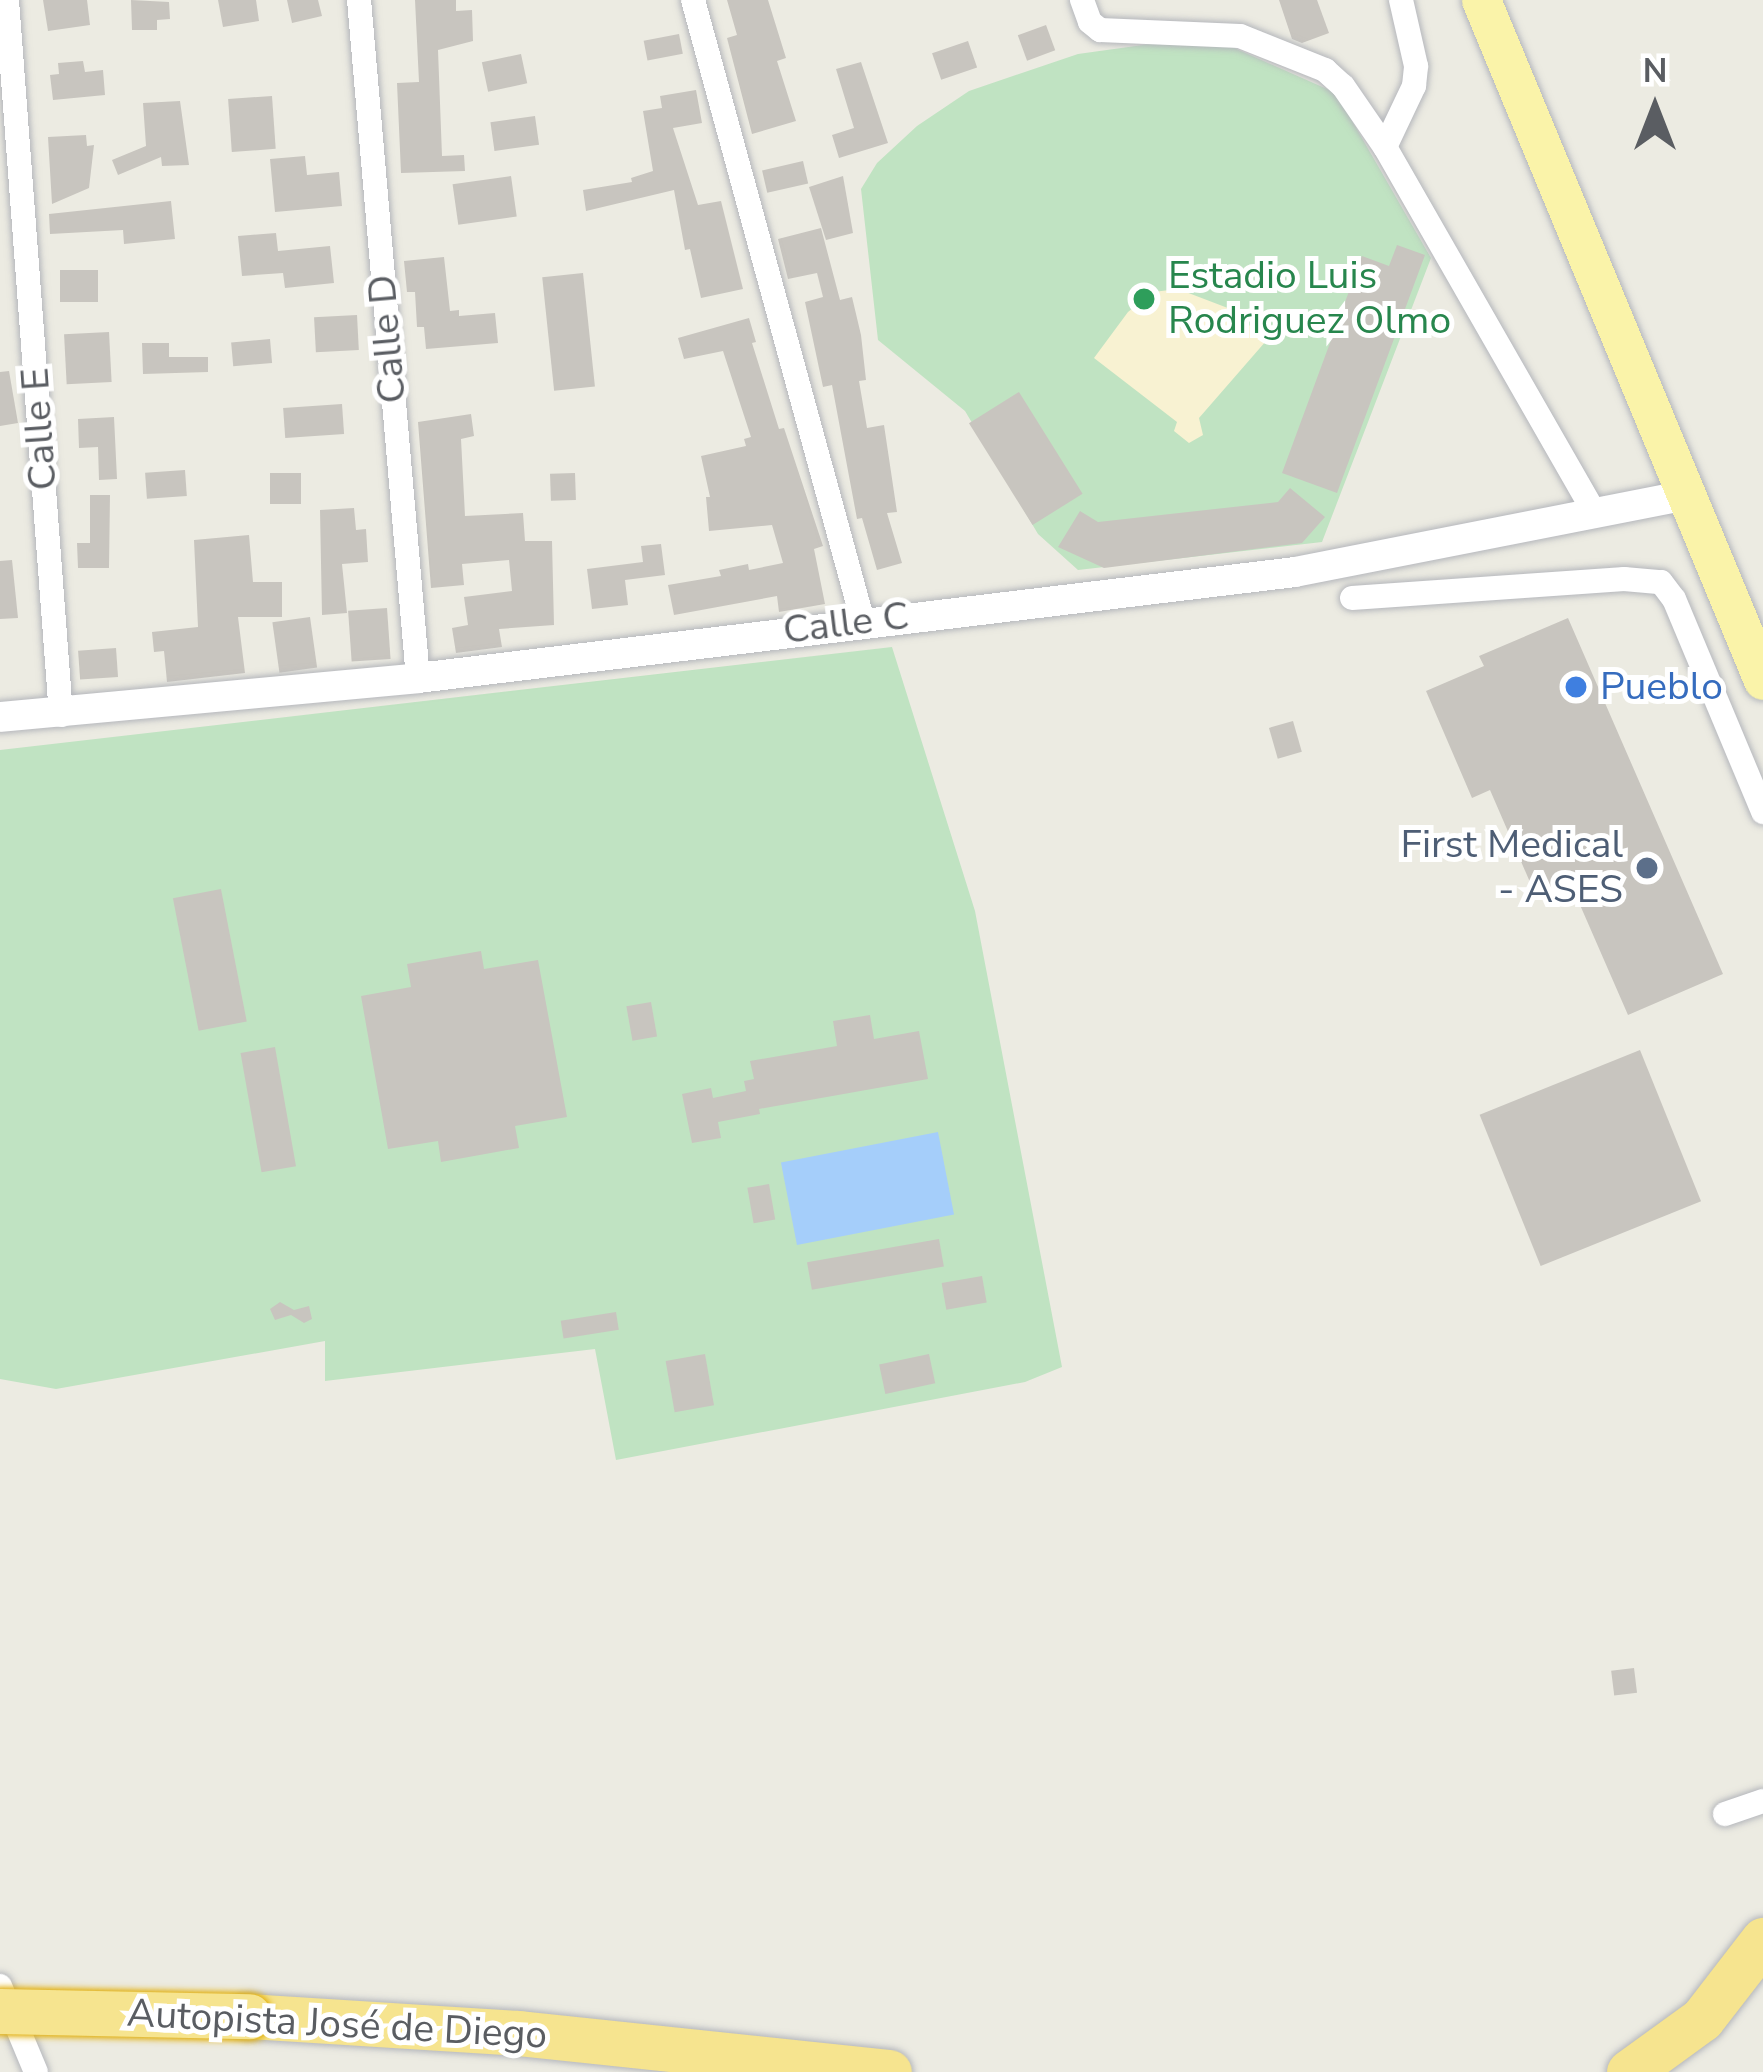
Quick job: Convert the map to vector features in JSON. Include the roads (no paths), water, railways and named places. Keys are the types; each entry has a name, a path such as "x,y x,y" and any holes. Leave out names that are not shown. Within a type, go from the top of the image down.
{"highway":[{"path":"1629,2072 1702,2019 1763,1940"},
{"name":"Autopista José de Diego","path":"0,2012 249,2016 518,2033 889,2072"}],"main road":[{"path":"1481,0 1763,680"}],"street":[{"name":"Calle E","path":"7,0 61,715"},
{"name":"Calle D","path":"359,0 418,678"},
{"path":"693,0 863,622"},
{"path":"1082,0 1090,22 1100,30 1240,35 1325,70 1343,86 1385,147 1594,512"},
{"path":"1385,147 1414,86 1417,66 1401,0"},
{"name":"Calle C","path":"0,717 61,715 418,678 1295,572 1687,495"},
{"path":"1352,598 1624,579 1661,582 1674,599 1763,812"},
{"path":"1725,1814 1763,1801"},
{"path":"0,1986 36,2072"}],"water":[{"path":"938,1132 954,1214 797,1245 781,1163"}],"place":[{"name":"Estadio Luis Rodriguez Olmo","path":"1144,299"},
{"name":"Pueblo","path":"1576,687"},
{"name":"First Medical - ASES","path":"1647,868"}]}
